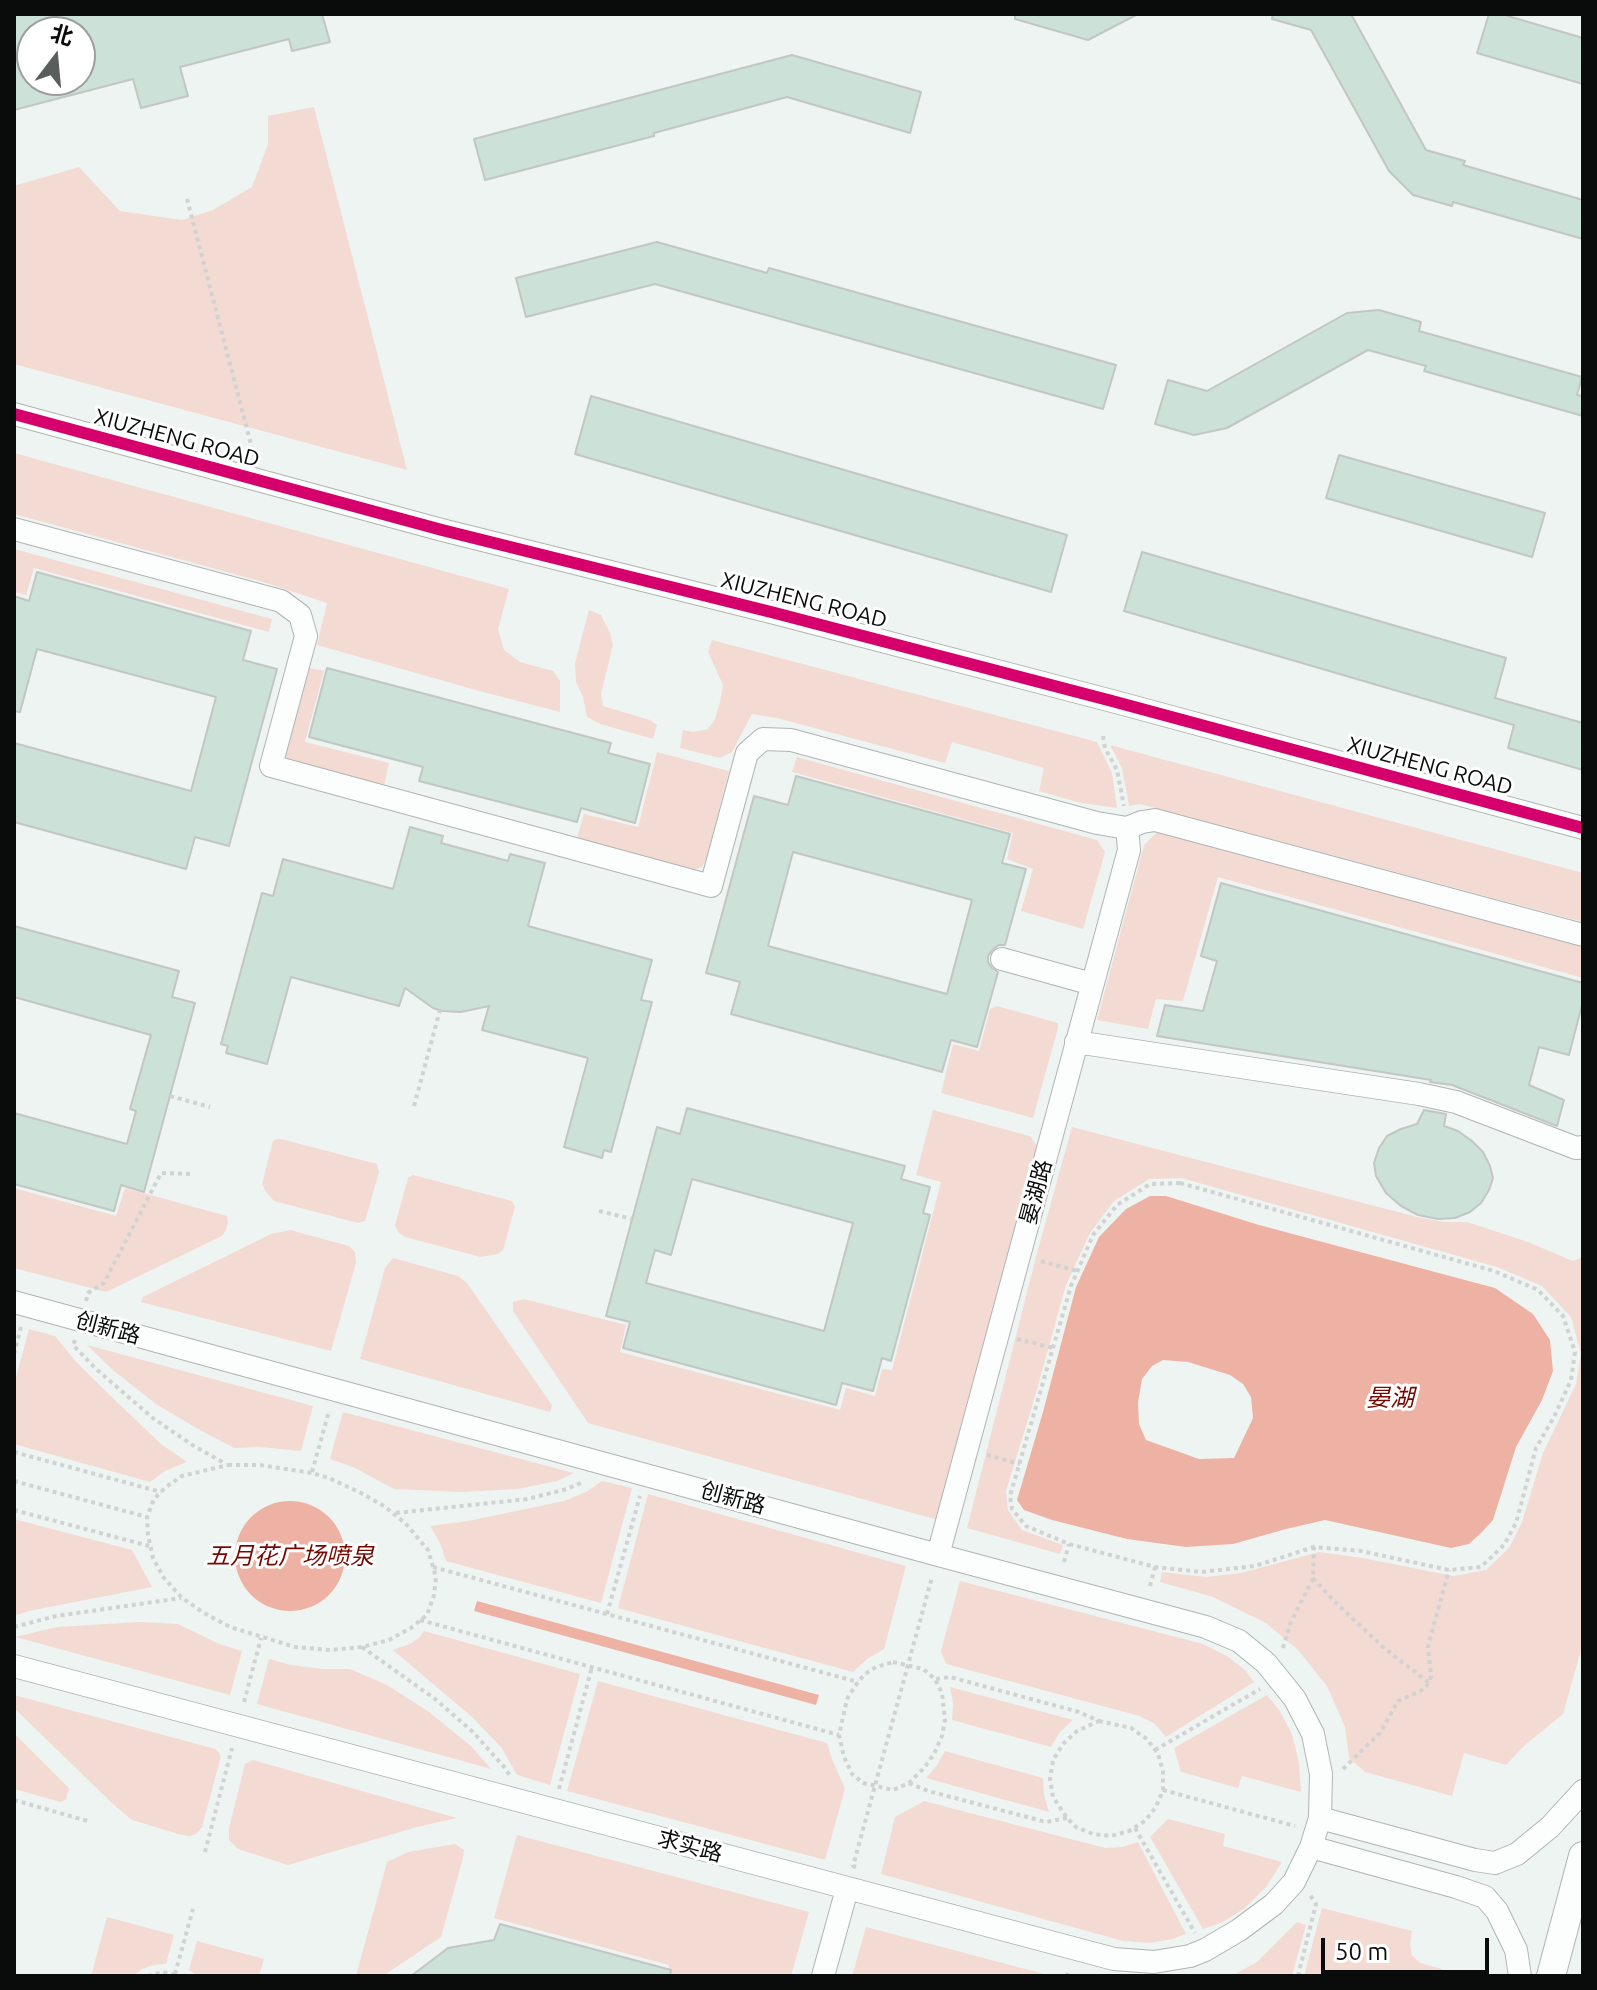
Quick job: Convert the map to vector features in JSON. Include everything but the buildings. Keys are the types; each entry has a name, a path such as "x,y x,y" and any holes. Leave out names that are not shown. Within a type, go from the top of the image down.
{"main road":[{"path":"1551,1976 1583,1856"}],"street":[{"name":"XIUZHENG ROAD","path":"14,414 442,530 761,609 1583,828"},
{"path":"14,529 281,601 300,615 306,636 271,766 711,886 747,753 763,739 791,740 1097,823 1127,828 1155,820 1583,935"},
{"name":"晏湖路","path":"938,1555 1129,850 1127,828"},
{"path":"1002,959 1092,984"},
{"path":"1076,1042 1431,1096 1456,1102 1576,1148 1583,1147"},
{"name":"创新路","path":"21,1304 1206,1627 1239,1641 1266,1663 1295,1699 1313,1734 1321,1774 1316,1832"},
{"name":"求实路","path":"14,1666 1114,1959 1154,1962 1190,1956 1239,1930 1274,1904 1294,1882 1316,1832"},
{"path":"1316,1832 1495,1863 1517,1854 1550,1827 1583,1791"},
{"path":"1316,1832 1485,1897 1497,1911 1516,1950 1520,1976"},
{"path":"823,1976 847,1889"}],"path":[{"path":"187,199 261,481"},
{"path":"1103,736 1105,748 1117,770 1127,828"},
{"path":"414,1106 440,1010"},
{"path":"170,1096 210,1107"},
{"path":"88,1293 104,1283 161,1173 192,1174"},
{"path":"1180,1183 1494,1271 1538,1290 1563,1316 1575,1352 1571,1380 1536,1448 1516,1523 1504,1545 1481,1567 1449,1570 1361,1551 1314,1547 1255,1566 1201,1572 1155,1567 1069,1544 1026,1526 1012,1509 1010,1496 1077,1271 1093,1235 1117,1205 1150,1184 1180,1183"},
{"path":"599,1211 632,1219"},
{"path":"1019,1255 1077,1271"},
{"path":"14,1354 21,1304"},
{"path":"998,1334 1053,1348"},
{"path":"73,1345 154,1419 228,1465"},
{"path":"312,1473 330,1407 339,1409"},
{"path":"967,1449 1020,1464"},
{"path":"14,1452 161,1492"},
{"path":"228,1465 260,1465 312,1473 329,1478 384,1506 406,1524 428,1550 436,1577 427,1615 389,1640 330,1650 295,1647 261,1638 230,1627 182,1598 164,1578 153,1558 147,1517 154,1499 182,1476 228,1465"},
{"path":"607,1614 646,1474"},
{"path":"14,1481 147,1517"},
{"path":"393,1513 527,1499 583,1482"},
{"path":"14,1510 149,1546"},
{"path":"1064,1562 1069,1544"},
{"path":"1283,1648 1290,1624 1313,1578 1314,1547"},
{"path":"433,1567 858,1682"},
{"path":"1150,1586 1155,1567"},
{"path":"1341,1771 1380,1733 1398,1701 1422,1690 1429,1683 1428,1646 1449,1570"},
{"path":"862,1869 853,1866 932,1575 944,1578"},
{"path":"1313,1578 1383,1647 1429,1683"},
{"path":"14,1627 69,1614 182,1598"},
{"path":"420,1620 839,1735"},
{"path":"244,1702 261,1638"},
{"path":"362,1647 435,1699 473,1732 505,1768 525,1801"},
{"path":"893,1662 923,1669 935,1679 944,1705 942,1736 934,1754 909,1783 893,1790 863,1783 852,1774 839,1735 848,1697 858,1682 876,1667 893,1662"},
{"path":"554,1809 592,1667"},
{"path":"935,1679 950,1677 1079,1712 1099,1721 1131,1728 1147,1739 1158,1754 1163,1771 1163,1790 1156,1807 1145,1821 1129,1831 1111,1836 1093,1834 1076,1827 1062,1814 1053,1797 1050,1779 1053,1760 1063,1744 1077,1731 1099,1721"},
{"path":"1155,1750 1279,1677"},
{"path":"205,1852 232,1748"},
{"path":"909,1783 928,1791 1046,1822 1067,1818"},
{"path":"1163,1790 1316,1832"},
{"path":"14,1800 91,1822"},
{"path":"1135,1828 1205,1950"},
{"path":"1298,1976 1316,1904 1309,1893"},
{"path":"148,1976 162,1972 177,1975 193,1909"}],"shaded area":[{"path":"314,107 407,470 14,364 14,186 79,167 120,211 182,220 213,210 252,187 268,144 268,116"},
{"path":"14,453 509,589 498,629 504,650 520,662 553,671 560,681 560,712 317,645 327,603 263,582 14,514"},
{"path":"14,549 272,619 269,632 34,568 26,595 14,592"},
{"path":"589,610 601,615 613,645 601,694 603,706 650,720 657,725 653,739 600,724 587,717 576,682 575,663"},
{"path":"712,640 1097,742 1112,773 1117,808 1081,803 1039,791 1044,768 952,742 945,763 752,714 732,752 720,758 680,748 683,730 708,729 715,719 723,685 708,652"},
{"path":"305,667 324,671 305,742 389,763 384,786 290,762 285,755"},
{"path":"1110,745 1583,873 1583,922 1140,804 1129,806 1122,768"},
{"path":"657,752 729,771 707,857 702,867 694,870 577,838 584,814 638,827"},
{"path":"797,757 1097,840 1105,852 1083,929 1021,911 1033,869 1007,859 1013,833 792,772"},
{"path":"1157,832 1583,946 1583,978 1218,877 1183,1001 1156,999 1148,1029 1097,1020 1144,845"},
{"path":"997,1006 1058,1023 1033,1118 941,1093 953,1044 979,1051 990,1009"},
{"path":"933,1110 1030,1136 1039,1149 938,1520 588,1423 513,1311 513,1302 524,1299 626,1325 620,1352 840,1410 846,1388 875,1396 882,1369 892,1370 941,1182 916,1175"},
{"path":"1072,1127 1417,1217 1467,1222 1573,1261 1583,1257 1583,1643 1563,1714 1506,1765 1464,1753 1452,1796 1365,1772 1349,1758 1345,1727 1327,1686 1298,1650 1266,1623 1213,1597 1160,1582 1162,1572 1206,1577 1241,1573 1319,1552 1453,1576 1486,1570 1509,1548 1522,1522 1543,1453 1576,1384 1581,1354 1571,1317 1542,1286 1497,1267 1181,1178 1149,1179 1114,1201 1090,1233 1066,1285 1006,1491 1008,1510 1022,1530 1063,1545 1060,1554 967,1528"},
{"path":"276,1139 377,1164 379,1172 365,1221 358,1223 274,1201 262,1184"},
{"path":"413,1175 512,1201 515,1207 503,1250 481,1257 405,1237 398,1232 395,1225 408,1178"},
{"path":"14,1188 116,1216 125,1188 227,1216 228,1222 222,1236 106,1292 14,1268"},
{"path":"290,1230 349,1246 355,1252 356,1263 331,1351 141,1302 143,1297 271,1234"},
{"path":"393,1258 458,1276 467,1283 552,1405 550,1412 360,1359 385,1268"},
{"path":"29,1329 55,1336 77,1363 161,1444 187,1462 165,1471 150,1482 14,1444 14,1385"},
{"path":"87,1345 313,1406 301,1451 234,1448 156,1404"},
{"path":"343,1412 574,1473 557,1481 518,1489 461,1492 394,1489 353,1467 330,1459"},
{"path":"602,1481 632,1488 601,1603 446,1561 430,1526 564,1501"},
{"path":"648,1494 906,1566 884,1649 853,1672 618,1608"},
{"path":"14,1519 132,1550 152,1587 14,1616"},
{"path":"960,1581 1203,1644 1227,1656 1245,1670 1254,1682 1166,1737 1155,1724 1140,1716 946,1664 941,1651"},
{"path":"139,1622 178,1624 219,1644 242,1651 230,1695 15,1637 57,1627"},
{"path":"424,1631 580,1674 550,1785 517,1775 501,1747 472,1717 393,1650 410,1644"},
{"path":"269,1659 323,1669 350,1669 387,1685 429,1712 471,1746 491,1769 257,1704"},
{"path":"598,1681 827,1743 845,1789 825,1860 567,1791"},
{"path":"950,1687 1073,1720 1060,1732 1051,1747 952,1720"},
{"path":"14,1695 216,1749 221,1756 202,1827 190,1836 132,1820 14,1708"},
{"path":"1267,1695 1292,1734 1299,1763 1301,1792 1242,1776 1238,1788 1181,1772 1174,1748"},
{"path":"14,1733 69,1788 66,1799 61,1802 14,1789"},
{"path":"945,1751 1043,1778 1049,1812 926,1778"},
{"path":"253,1760 457,1818 288,1865 238,1849 229,1840 229,1828 245,1764"},
{"path":"924,1801 1105,1848 1138,1842 1186,1934 1150,1943 1123,1941 881,1874 895,1817"},
{"path":"1168,1819 1225,1834 1223,1846 1282,1862 1266,1887 1245,1908 1223,1922 1203,1929 1150,1837"},
{"path":"517,1835 809,1912 791,1976 666,1976 669,1965 494,1918"},
{"path":"455,1844 464,1850 463,1858 441,1937 383,1976 356,1976 387,1862 408,1852"},
{"path":"1322,1908 1412,1931 1412,1955 1420,1963 1442,1969 1445,1976 1304,1976"},
{"path":"107,1917 174,1935 166,1964 142,1969 133,1976 91,1976"},
{"path":"1297,1922 1306,1925 1292,1976 1232,1976 1257,1962"},
{"path":"866,1927 1052,1976 852,1976"},
{"path":"197,1941 264,1959 259,1976 198,1976 189,1970"}],"water":[{"name":"晏湖","path":"1150,1196 1166,1196 1259,1225 1495,1288 1533,1314 1550,1340 1553,1371 1542,1400 1516,1447 1493,1520 1469,1544 1451,1548 1325,1520 1233,1544 1186,1547 1127,1539 1024,1510 1017,1500 1076,1287 1099,1237 1126,1209","holes":["1163,1360 1188,1362 1230,1375 1243,1384 1251,1397 1253,1418 1234,1458 1199,1459 1146,1440 1139,1424 1138,1402 1142,1379 1152,1366"]},
{"name":"五月花广场喷泉","path":"290,1501 311,1506 329,1517 340,1535 345,1556 340,1577 329,1595 311,1606 290,1611 269,1606 251,1595 240,1577 235,1556 240,1535 251,1517 269,1506"},
{"path":"477,1601 819,1695 816,1705 474,1611"}],"cycle path":[{"path":"14,414 442,530 1112,701 1583,828"}]}
